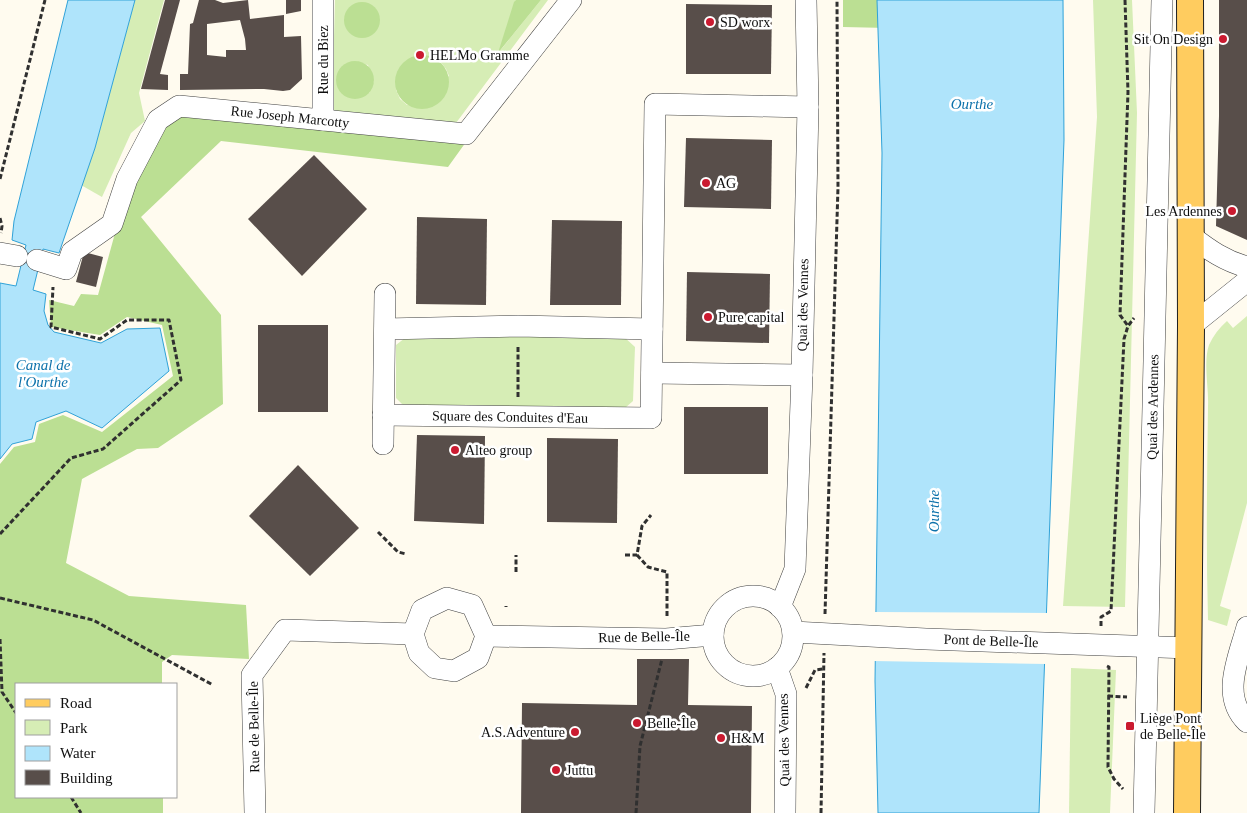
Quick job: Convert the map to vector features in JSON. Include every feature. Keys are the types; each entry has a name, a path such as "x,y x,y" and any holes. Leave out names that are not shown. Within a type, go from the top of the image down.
{"main road":[{"path":"1187,813 1191,326 1189,172 1190,0"}],"street":[{"name":"Rue du Biez","path":"323,0 323,120"},
{"name":"Rue Joseph Marcotty","path":"26,258 66,269 72,252 112,224 127,179 158,120 179,106 466,134 572,0"},
{"name":"Quai des Vennes","path":"780,607 795,569 802,375 808,107 806,0"},
{"name":"Quai des Ardennes","path":"1144,813 1162,0"},
{"name":"Square des Conduites d'Eau","path":"383,415 651,418 655,104 808,107"},
{"path":"1191,236 1215,255 1247,267"},
{"path":"1191,326 1247,281"},
{"path":"383,444 385,294"},
{"path":"384,329 518,326 652,329"},
{"path":"652,373 802,375"},
{"path":"751,596 767,600 780,607 789,618 793,632 793,642 789,655 777,668 759,676 737,673 728,668 718,657 714,649 712,635 720,612 732,601 751,596"},
{"path":"447,598 472,605 486,636 478,658 454,671 435,668 419,653 413,634 422,610 447,598"},
{"path":"1247,627 1232,680 1232,695 1243,718 1247,722"},
{"name":"Rue de Belle-Île","path":"256,813 252,675 285,630 413,634"},
{"name":"Pont de Belle-Île","path":"793,632 824,635 1189,648"},
{"name":"Rue de Belle-Île","path":"486,636 666,639 712,635"},
{"name":"Quai des Vennes","path":"777,668 786,694 784,813"}],"path":[{"path":"0,179 45,0"},
{"path":"825,594 838,187 837,0"},
{"path":"1125,0 1128,92 1120,315 1128,326"},
{"path":"0,218 2,226 0,239"},
{"path":"0,534 71,458 103,450 181,380 168,320 127,320 100,339 51,327 54,294 26,258"},
{"path":"1124,791 1114,779 1108,767 1108,668 1100,661 1100,644 1101,616 1111,611 1124,339 1128,326 1139,312"},
{"path":"518,326 518,417"},
{"path":"637,555 642,526 652,515"},
{"path":"378,532 398,552 406,554"},
{"path":"516,555 516,572"},
{"path":"625,555 637,555 648,567 667,572 666,639 640,746 636,813"},
{"path":"0,598 93,620 213,685"},
{"path":"0,639 2,692 15,712"},
{"path":"821,813 822,678"},
{"path":"72,798 81,813"}],"green space":[{"path":"135,0 164,0 139,93 145,121 131,133 102,197 81,185 95,148"},
{"name":"HELMo Gramme","path":"335,0 516,0 499,52 541,0 548,0 456,123 332,111","holes":["355,61 368,65 374,81 369,93","440,61 449,76 407,105 400,99 396,90"]},
{"path":"516,0 541,0 498,53 514,2"},
{"path":"843,0 888,0 888,28 843,27"},
{"path":"1093,0 1132,0 1137,113 1125,607 1063,606 1097,117"},
{"path":"362,2 369,3 375,7 379,13 379,27 375,33 369,37 362,38 355,37 349,33 345,27 344,20 345,13 349,7 355,3"},
{"path":"417,55 427,55 437,59 445,67 449,82 445,97 437,105 427,109 417,109 407,105 399,97 395,87 395,77 399,67 407,59"},
{"path":"355,61 368,67 374,80 368,93 355,99 342,93 336,80 342,67"},
{"path":"182,114 466,142 448,167 221,141 141,217 221,315 223,404 158,448 137,449 82,479 66,563 129,596 246,605 249,659 172,655 162,662 162,683 15,683 15,798 163,798 163,813 0,813 0,464 14,447 35,442 39,424 63,415 102,432 173,376 162,325 127,317 100,335 51,327 49,300 74,306 81,294 98,295 117,226 132,181 164,128"},
{"path":"1247,316 1247,503 1220,606 1231,610 1227,626 1208,620 1208,399 1206,359 1209,345 1221,326 1227,321 1233,328"},
{"path":"623,336 635,347 633,401 625,408 405,407 396,398 396,345 405,338"},
{"path":"1071,668 1116,670 1110,813 1069,813"}],"water":[{"name":"Canal de l'Ourthe","path":"68,0 135,0 95,148 59,253 43,249 33,290 46,294 44,311 48,325 54,332 101,343 127,329 160,328 169,371 102,428 66,411 36,422 32,439 12,444 0,459 0,283 16,286 26,245 12,240 14,221"},
{"name":"Ourthe","path":"877,0 1063,0 1064,140 1039,813 878,813 875,681 882,153"}],"pier":[{"path":"874,612 1049,613 1047,664 873,661"}],"building":[{"path":"165,0 180,0 160,74 168,75 168,90 141,89"},
{"path":"199,0 215,0 223,3 248,0 250,19 284,15 284,37 301,36 302,79 290,90 283,91 264,89 180,90 180,74 188,74 190,24 193,23","holes":["240,20 246,50 226,50 226,57 207,55 207,24"]},
{"path":"286,0 301,0 301,11 286,14"},
{"path":"1219,0 1247,0 1247,240 1216,226 1219,116"},
{"path":"686,4 772,5 771,74 686,74"},
{"path":"686,138 772,140 771,209 684,207"},
{"path":"314,155 367,209 302,276 248,219"},
{"path":"417,217 487,219 486,305 416,304"},
{"path":"552,220 622,221 621,305 550,305"},
{"path":"84,252 103,257 96,287 76,282"},
{"path":"687,272 770,274 769,343 686,341"},
{"path":"258,325 328,325 328,412 258,412"},
{"path":"684,407 768,407 768,474 684,474"},
{"path":"417,435 485,436 484,524 414,521"},
{"path":"547,438 618,439 617,523 547,522"},
{"path":"298,465 359,528 310,576 249,516"},
{"name":"Belle-Île","path":"637,659 689,659 688,705 752,706 751,813 521,813 522,703 637,705"}],"place":[{"name":"SD worx","path":"710,22"},
{"name":"Sit On Design","path":"1223,39"},
{"name":"HELMo Gramme","path":"420,55"},
{"name":"AG","path":"706,183"},
{"name":"Les Ardennes","path":"1232,211"},
{"name":"Pure capital","path":"708,317"},
{"name":"Alteo group","path":"455,450"},
{"name":"Belle-Île","path":"637,723"},
{"name":"Liège Pont de Belle-Île","path":"1130,726"},
{"name":"A.S.Adventure","path":"575,732"},
{"name":"H&M","path":"721,738"},
{"name":"Juttu","path":"556,770"}]}
